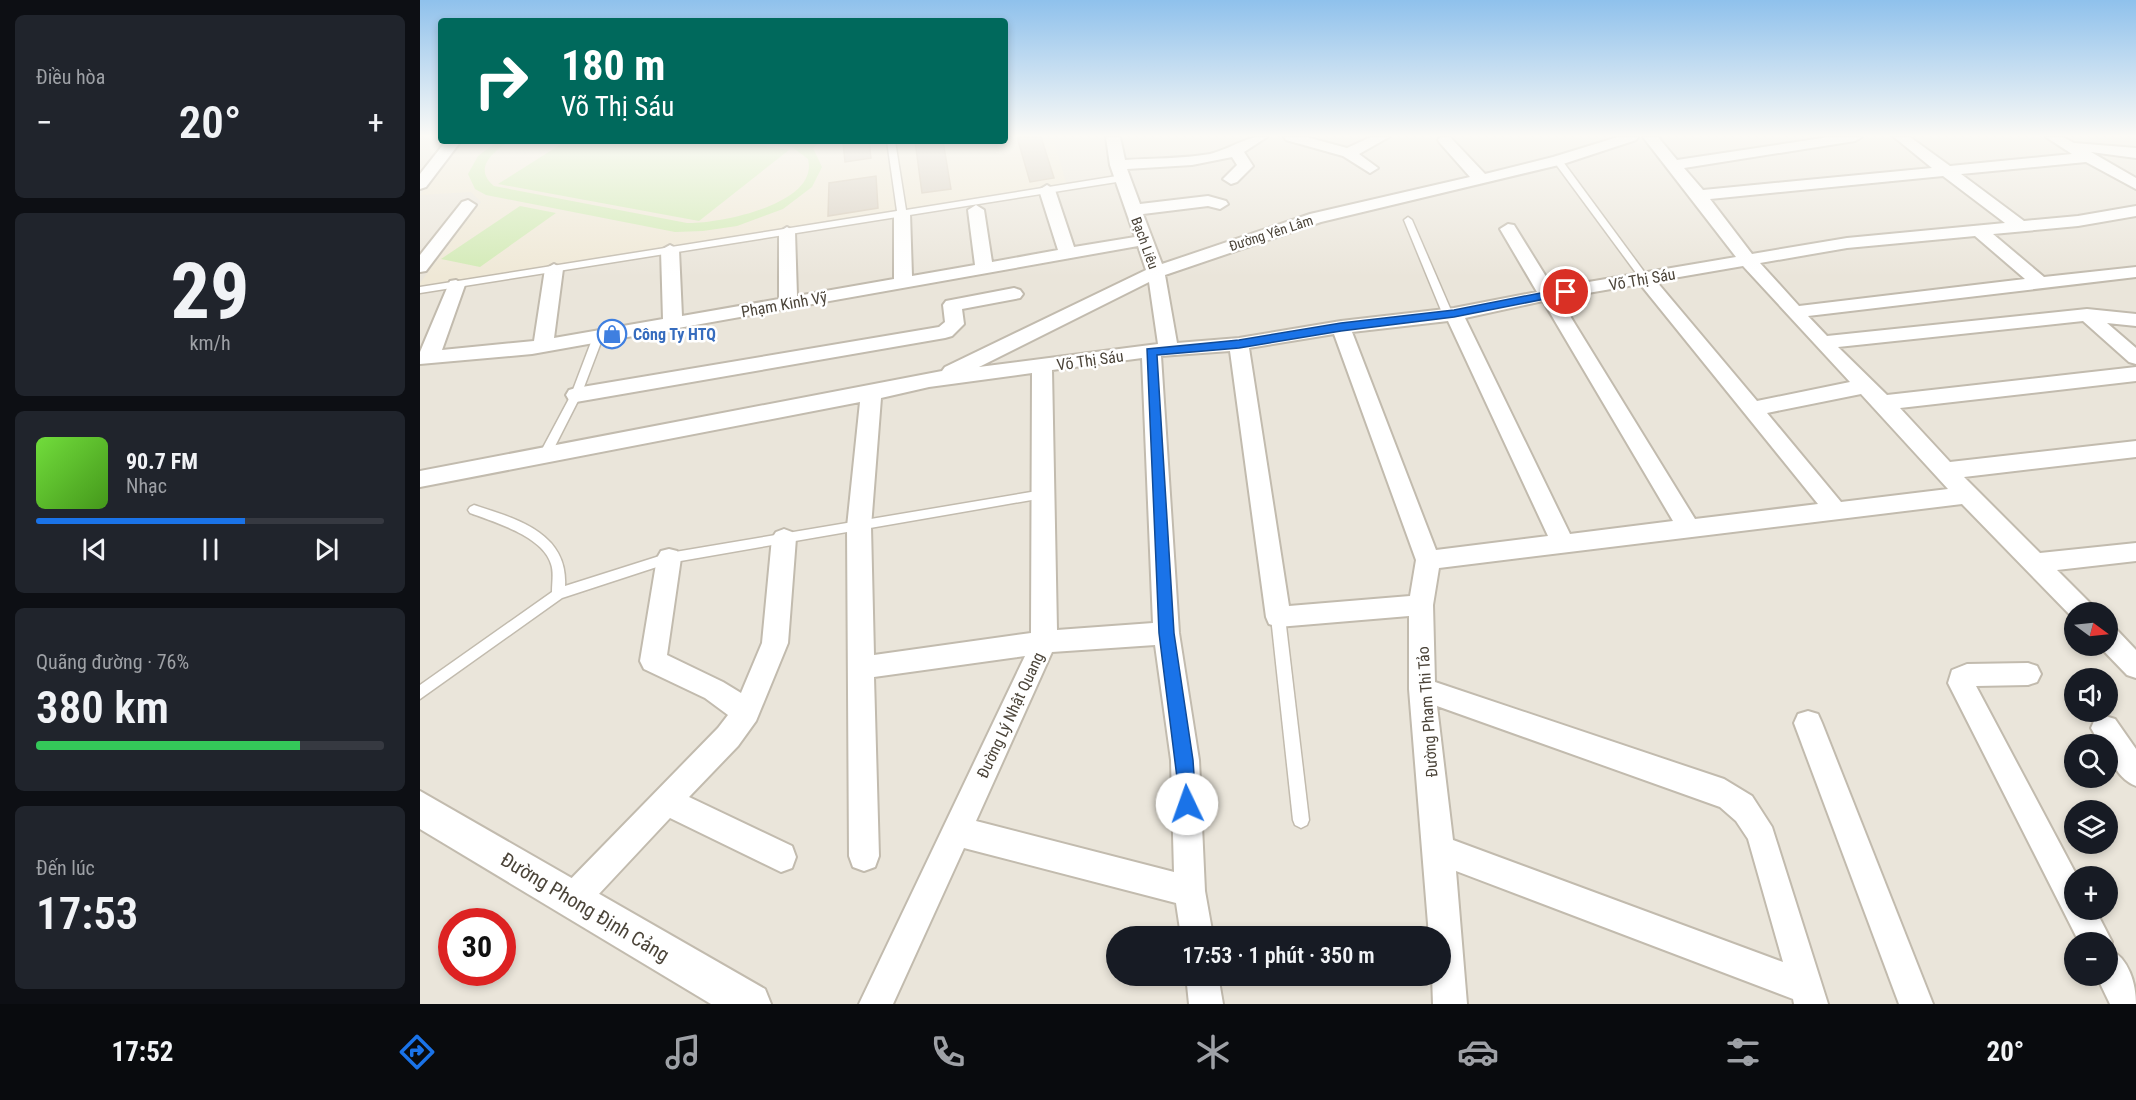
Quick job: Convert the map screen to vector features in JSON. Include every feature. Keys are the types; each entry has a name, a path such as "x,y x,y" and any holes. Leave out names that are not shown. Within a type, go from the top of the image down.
{"street":[{"name":"Bạch Liêu","path":"1125,184 1156,272 1160,351 1166,633 1185,760 1190,891 1195,926"},
{"name":"Đường Yên Lâm","path":"928,380 952,372 1156,272 1316,218 1456,184"},
{"path":"1690,184 1747,260 1822,343 2073,602"},
{"path":"1699,195 1814,184"},
{"path":"1964,184 2020,226"},
{"path":"1047,190 1068,255"},
{"path":"1133,210 1208,201 1220,204"},
{"path":"420,267 468,205"},
{"path":"976,210 985,270"},
{"name":"Võ Thị Sáu","path":"928,380 1160,351 1239,344 1341,327 1451,314 1847,243 2020,226 2136,211"},
{"path":"902,213 903,284"},
{"path":"1508,229 1689,528"},
{"path":"1978,230 2039,282"},
{"path":"787,232 788,304"},
{"name":"Phạm Kinh Vỹ","path":"425,358 543,346 598,337 1146,240"},
{"path":"670,250 673,324"},
{"path":"543,346 554,269"},
{"path":"1794,312 2136,272"},
{"path":"576,395 945,332 955,324 952,305 952,275"},
{"path":"1645,279 1836,511"},
{"path":"425,358 456,285"},
{"path":"952,305 1014,294"},
{"path":"1451,314 1563,544"},
{"path":"1822,343 2087,315 2136,320"},
{"path":"2087,315 2136,358"},
{"name":"Đường Pham Thi Tảo","path":"1341,327 1428,560 1421,605 1422,689 1439,850 1450,1004"},
{"path":"1239,344 1278,617 1421,605"},
{"name":"Đường Lý Nhật Quang","path":"876,1004 1044,642 1042,367"},
{"path":"1882,403 2136,374"},
{"path":"420,479 871,393 928,380"},
{"path":"1753,409 1866,386"},
{"path":"864,856 859,527 871,393"},
{"path":"1946,471 2136,449"},
{"path":"1428,560 1968,495"},
{"path":"572,900 668,802 728,737 746,712 775,643 784,538"},
{"path":"2035,563 2136,552"},
{"path":"669,558 653,661 714,690 746,712"},
{"path":"861,668 1044,642 1166,633"},
{"path":"2118,648 2136,667"},
{"path":"2028,674 1967,675 1961,678 1961,683 2064,883"},
{"path":"1422,689 1724,793 1737,801 1755,821 1762,837 1808,995"},
{"path":"1808,723 1916,1004"},
{"path":"2105,728 2136,773"},
{"path":"668,802 781,857"},
{"name":"Đường Phong Định Cảng","path":"420,809 750,1004"},
{"path":"956,831 1190,891"},
{"path":"1439,850 1808,995"},
{"path":"2118,984 2128,1004"},
{"path":"1204,986 1206,1004"}],"lane":[{"path":"898,184 902,213"},
{"path":"420,290 1047,190 1071,184"},
{"path":"1575,184 1645,279"},
{"path":"1408,220 1451,314"},
{"path":"545,455 576,395 598,337"},
{"path":"420,693 558,594 669,558 1042,494"},
{"path":"474,510 515,526 544,542 558,564 558,594"},
{"path":"1278,617 1301,820"}],"shaded area":[{"path":"420,184 2136,184 2136,1004 420,1004"},
{"path":"428,184 1061,184 420,287 420,283 481,202 471,192 420,195"}],"green space":[{"path":"473,184 492,184 687,223 720,220 763,209 783,200 801,184 814,184 783,209 737,226 675,232 486,195 475,189"},
{"path":"498,184 746,184 699,221"},
{"path":"520,206 556,213 480,267 441,259"}],"building":[{"path":"829,184 876,184 878,208 828,216"},
{"path":"921,184 950,184 951,189 922,193"}],"place":[{"name":"Công Ty HTQ","path":"612,334"}],"route":[{"path":"1187,804 1185,760 1166,633 1151,351 1239,344 1341,327 1454,314 1566,292"}]}
